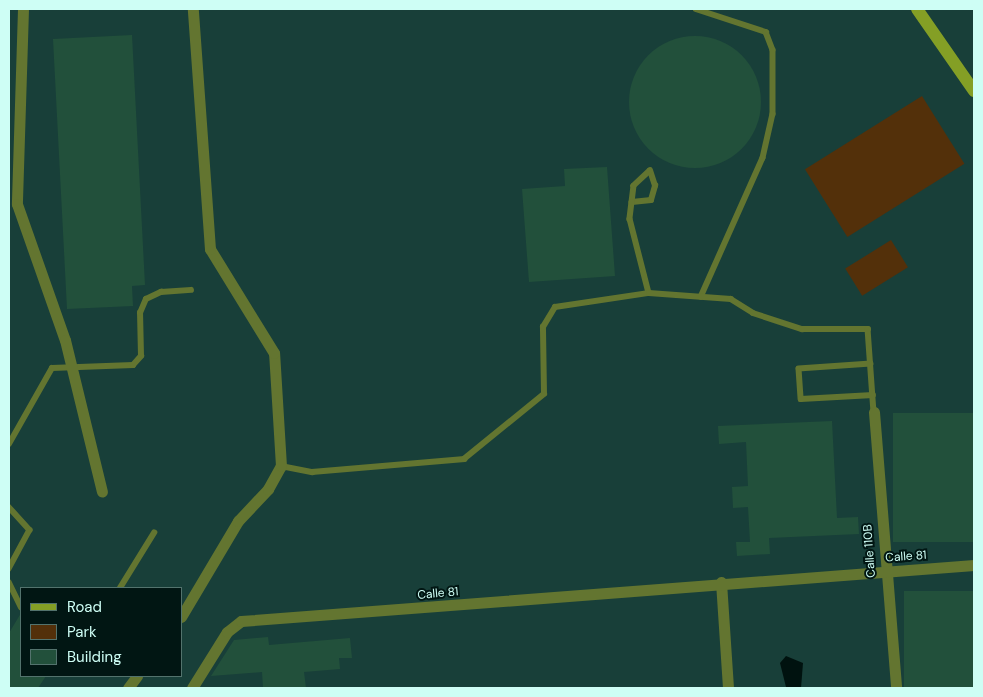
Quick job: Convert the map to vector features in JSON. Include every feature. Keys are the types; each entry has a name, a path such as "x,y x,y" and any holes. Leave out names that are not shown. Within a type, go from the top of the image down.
{"main road":[{"path":"917,9 974,91"}],"street":[{"path":"23,9 17,204 71,365 102,492"},
{"path":"182,615 238,521 268,489 281,466 274,353 210,249 193,9"},
{"name":"Calle 110B","path":"874,412 885,572 896,688"},
{"name":"Calle 81","path":"192,688 227,632 241,621 721,582 974,565"},
{"path":"721,582 728,688"},
{"path":"128,688 136,677"}],"lane":[{"path":"696,9 766,32 773,50 773,114 763,158 701,297"},
{"path":"632,202 651,200 655,186 650,171 634,186 632,202 632,236 649,293"},
{"path":"9,444 47,373 58,365 133,365 142,350 140,313 146,300 161,292 191,290"},
{"path":"281,466 312,472 464,459 544,394 543,327 555,307 649,293 731,299 753,313 802,330 868,328 874,412"},
{"path":"871,364 799,369 801,400 873,395"},
{"path":"9,507 30,530 9,569"},
{"path":"121,587 154,533"},
{"path":"9,582 20,605"}],"shaded area":[{"path":"9,9 974,9 974,688 9,688"},
{"path":"786,656 803,663 801,688 786,687 780,663"}],"green space":[{"path":"922,96 964,164 847,237 805,169"},
{"path":"891,240 908,267 862,296 845,269"}],"building":[{"path":"132,35 145,285 132,286 133,306 67,309 53,39"},
{"path":"695,36 708,37 720,41 742,55 756,77 760,89 760,115 756,127 742,149 720,163 708,167 695,168 682,167 670,163 648,149 634,127 630,115 629,102 630,89 634,77 648,55 670,41 682,37"},
{"path":"607,167 615,276 529,282 522,189 565,186 564,169"},
{"path":"893,413 974,413 974,542 893,542"},
{"path":"832,421 837,518 858,517 859,534 769,538 770,554 737,556 736,542 750,542 748,507 733,508 732,487 748,486 746,442 719,444 718,426"},
{"path":"904,591 974,591 974,688 904,688"},
{"path":"20,615 20,677 45,677 38,688 9,688 9,633"},
{"path":"268,637 269,645 350,638 352,658 339,658 340,669 304,672 306,688 263,688 262,672 211,676 234,640"}]}
